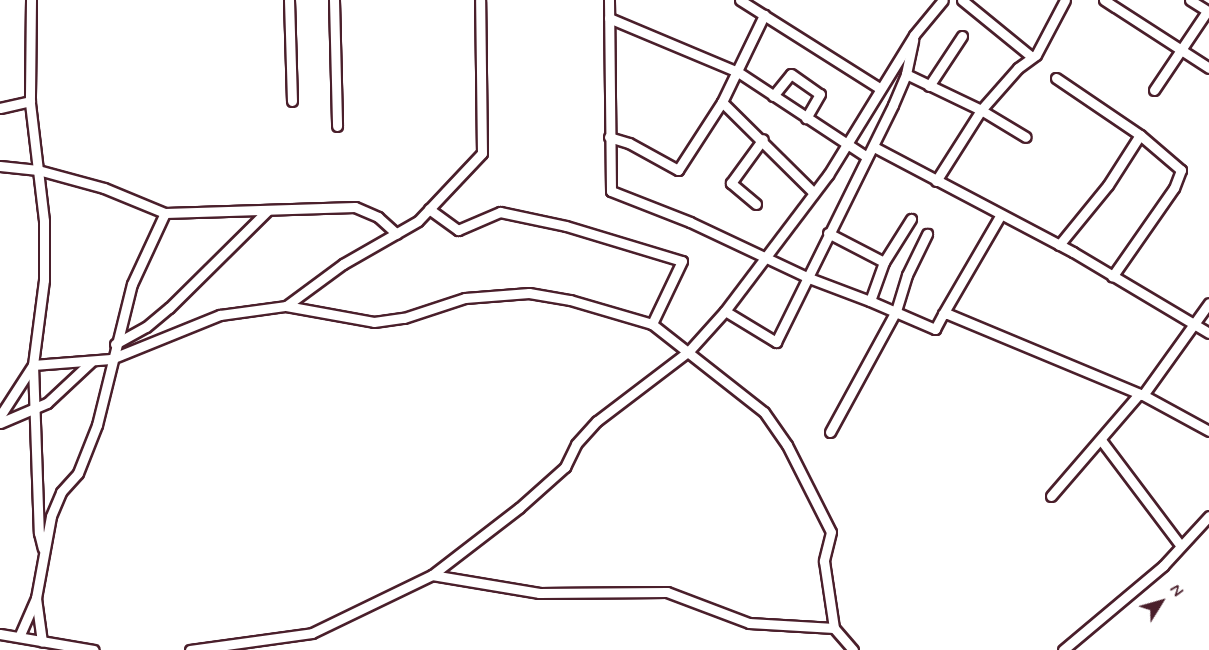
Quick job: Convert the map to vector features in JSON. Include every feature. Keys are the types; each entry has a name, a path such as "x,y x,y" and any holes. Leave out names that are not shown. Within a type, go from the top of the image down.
{"street":[{"path":"31,0 30,101 39,170 44,280 33,365 39,533 43,549"},
{"path":"289,0 292,101"},
{"path":"334,0 337,126"},
{"path":"286,306 344,264 397,234 429,209 482,153 480,0"},
{"path":"609,0 611,191 809,278 896,311 935,329 1000,216"},
{"path":"740,0 879,88"},
{"path":"190,650 312,633 432,574 519,508 565,467 576,444 597,421 689,351 725,310 814,193 847,145 879,88 914,35 943,0"},
{"path":"962,0 1032,57"},
{"path":"936,181 981,110 1043,44 1065,0"},
{"path":"1104,0 1209,68"},
{"path":"1154,90 1208,12 1190,0"},
{"path":"609,137 630,143 678,170 722,102 764,15"},
{"path":"609,18 738,72 867,157"},
{"path":"725,310 776,342 809,278 828,233 874,147 906,74 914,35"},
{"path":"929,86 962,36"},
{"path":"773,96 791,74 820,94 806,118"},
{"path":"906,74 981,110 1026,137"},
{"path":"1056,78 1140,135 1178,165 1181,176 1112,277"},
{"path":"0,108 30,101"},
{"path":"722,102 763,139 814,193"},
{"path":"1059,245 1108,185 1140,135"},
{"path":"756,204 731,183 763,139"},
{"path":"874,147 1000,216 1059,245 1209,333"},
{"path":"0,166 39,170 104,188 165,213 355,207 378,217 397,234"},
{"path":"429,209 458,231 500,212 566,226 682,261 652,324"},
{"path":"115,344 146,327 169,308 268,210"},
{"path":"19,638 36,598 43,549 57,499 78,473 97,425 111,359 132,284 165,213"},
{"path":"870,301 884,262 911,219"},
{"path":"828,233 884,262"},
{"path":"830,432 896,311 907,275 927,234"},
{"path":"33,365 111,359 220,315 286,306 374,322 404,318 465,297 529,293 570,300 652,324 764,412 815,494 831,532 824,561 834,628 853,650"},
{"path":"1051,496 1141,394 1209,303"},
{"path":"943,314 1141,394 1209,431"},
{"path":"0,423 47,403 91,362"},
{"path":"0,416 33,365"},
{"path":"1101,440 1180,545"},
{"path":"1063,650 1154,574 1209,516"},
{"path":"432,574 539,593 668,592 749,623 834,628"},
{"path":"36,598 42,642"},
{"path":"0,634 94,650"}]}
